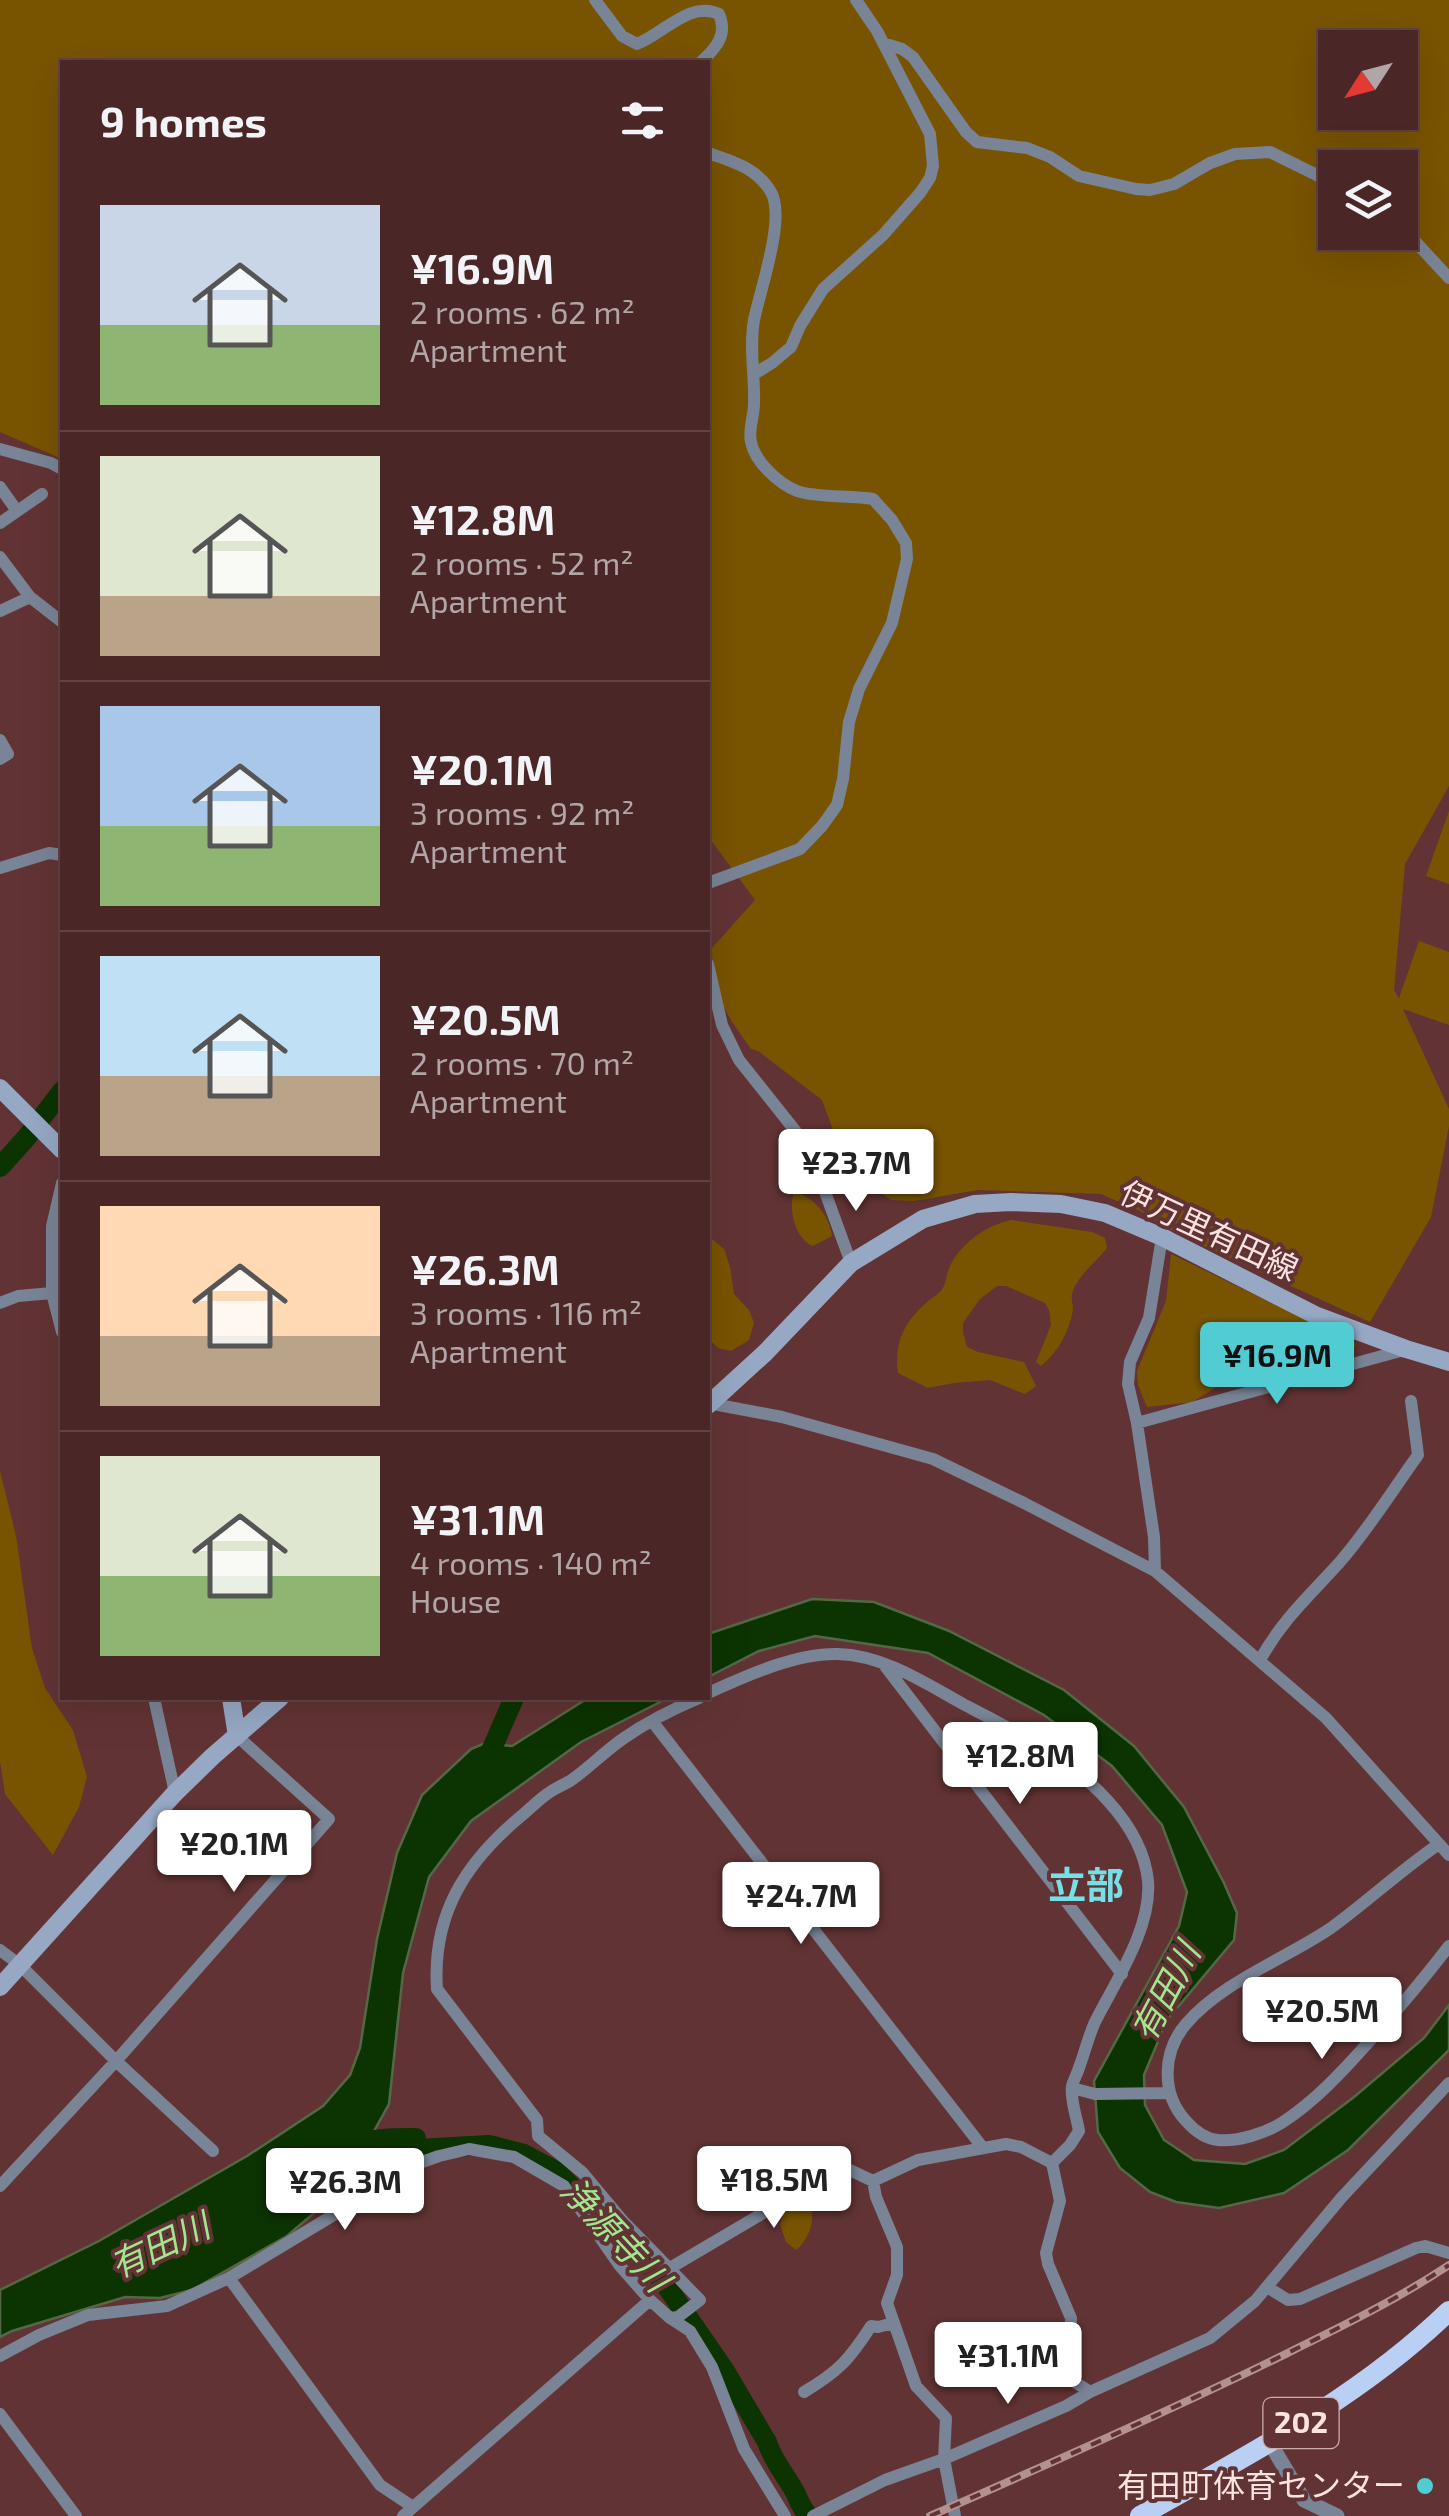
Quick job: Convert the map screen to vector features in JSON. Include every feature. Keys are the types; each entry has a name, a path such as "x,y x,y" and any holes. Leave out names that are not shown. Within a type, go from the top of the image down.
{"highway":[{"name":"202","path":"1140,2516 1270,2443 1349,2393 1449,2312"}],"main road":[{"path":"0,1088 57,1145"},
{"name":"伊万里有田線","path":"710,1402 765,1354 851,1263 923,1219 974,1204 1061,1204 1104,1214 1162,1237 1317,1316 1449,1362"},
{"path":"231,1700 237,1736"},
{"path":"0,1987 175,1793 278,1700"}],"street":[{"path":"595,0 622,36 637,44 694,12 708,8 719,14 723,30 720,42 703,60"},
{"path":"754,374 791,347 822,289 883,235 920,193 934,166 930,134 856,0"},
{"path":"882,44 902,48 912,57 977,142 1027,148 1079,176 1150,190 1174,184 1234,154 1270,152 1318,176"},
{"path":"710,153 744,166 773,195 775,224 770,258 753,324 754,407 750,439 756,455 772,474 796,490 874,498 906,543 907,559 892,623 860,689 850,722 837,805 800,849 710,881"},
{"path":"1418,244 1449,278"},
{"path":"0,449 60,468"},
{"path":"0,487 16,511"},
{"path":"0,523 42,494"},
{"path":"0,557 30,597 60,620"},
{"path":"0,611 30,597"},
{"path":"0,740 8,754 0,759"},
{"path":"0,868 48,853 60,855"},
{"path":"710,973 722,1026 739,1060 810,1148 851,1263"},
{"path":"60,1192 52,1226 52,1293 60,1324"},
{"path":"1155,1572 1154,1537 1128,1384 1130,1362 1149,1318 1162,1237"},
{"path":"0,1303 18,1296 52,1293"},
{"path":"1137,1423 1406,1349"},
{"path":"1260,1660 1291,1614 1340,1561 1418,1455 1411,1402"},
{"path":"710,1404 782,1417 933,1459 1155,1572 1326,1718 1444,1849 1330,1928 1218,1996 1184,2025 1168,2064 1168,2093 1192,2128 1206,2137 1232,2140 1282,2123 1344,2069 1415,1991 1449,1946"},
{"path":"710,1693 790,1661 837,1654 870,1658 923,1681 1066,1764 1107,1799 1131,1830 1143,1857 1148,1884 1144,1913 1122,1974 1093,2026 1072,2088 1079,2131 1052,2162"},
{"path":"884,1664 1122,1974"},
{"path":"154,1700 175,1793"},
{"path":"674,2317 700,2300 583,2174 538,2136 538,2120 437,1989 435,1967 446,1916 458,1886 497,1836 549,1792 570,1781 624,1738 695,1700"},
{"path":"652,1720 983,2148"},
{"path":"0,2186 116,2062 329,1819 237,1736"},
{"path":"0,1950 20,1964 116,2062 213,2152"},
{"path":"819,2512 885,2480 1066,2406 1210,2338 1255,2302 1342,2197 1449,2083"},
{"path":"1072,2088 1095,2094 1168,2093"},
{"path":"670,2268 780,2203 790,2183 839,2165 872,2180 918,2160 1006,2144 1052,2162"},
{"path":"0,2356 88,2315 168,2306 229,2278 337,2213 391,2173 469,2149 514,2156 564,2186 620,2266 650,2300 690,2331 712,2367 744,2448 785,2516"},
{"path":"1052,2162 1060,2201 1046,2253 1070,2318 1069,2363 1075,2382 1090,2392"},
{"path":"872,2180 898,2247 897,2275 886,2303 916,2386 946,2418 944,2459 956,2516"},
{"path":"1267,2287 1288,2300 1300,2299 1416,2248 1425,2246 1449,2253"},
{"path":"229,2278 380,2485 408,2511 650,2300"},
{"path":"804,2392 834,2374 854,2353 871,2326 894,2322"},
{"path":"0,2414 73,2515"},
{"path":"1270,2443 1304,2500 1337,2516"}],"shaded area":[{"path":"0,0 1449,0 1449,786 1405,864 1394,990 1399,998 1419,941 1449,952 1449,1025 1403,1009 1449,1109 1449,1126 1431,1217 1370,1322 1177,1234 1140,1211 1101,1194 978,1190 914,1201 891,1200 848,1170 822,1100 751,1049 713,987 712,948 755,900 710,839 710,60 60,60 60,458 0,432"},
{"path":"1449,811 1449,884 1426,876"},
{"path":"794,1192 819,1208 832,1236 813,1246 802,1237 793,1215"},
{"path":"1011,1220 1092,1232 1105,1238 1107,1248 1074,1288 1066,1334 1041,1366 1036,1362 1051,1325 1045,1303 1006,1286 997,1286 980,1299 963,1323 967,1347 1024,1362 1036,1386 1025,1394 990,1380 928,1388 898,1373 897,1353 906,1327 944,1286 955,1257 976,1236"},
{"path":"710,1239 724,1249 734,1294 749,1310 754,1323 749,1340 731,1351 718,1348 710,1340"},
{"path":"1171,1254 1356,1344 1352,1353 1243,1378 1192,1402 1147,1407 1137,1371 1166,1301"},
{"path":"0,1471 16,1536 32,1648 45,1688 73,1730 87,1777 79,1807 53,1855 5,1794 0,1761"},
{"path":"802,2194 811,2207 812,2222 796,2250 786,2242 780,2224 791,2197"}],"water":[{"name":"有田川","path":"812,1599 874,1602 949,1631 1064,1690 1134,1746 1184,1807 1237,1913 1234,1940 1167,2020 1144,2075 1145,2105 1164,2140 1194,2160 1245,2164 1284,2150 1424,2038 1449,2005 1449,2050 1348,2150 1284,2193 1219,2208 1176,2202 1150,2192 1120,2168 1098,2132 1094,2081 1179,1926 1187,1892 1162,1825 1112,1766 1044,1715 928,1653 815,1636 759,1651 710,1676 710,1633"},
{"name":"有田川","path":"585,1700 664,1700 581,1742 471,1821 429,1877 403,1973 389,2104 369,2140 372,2148 381,2151 371,2168 287,2236 192,2290 160,2298 125,2297 0,2337 0,2290 99,2241 247,2156 323,2106 350,2075 360,2048 377,1939 397,1853 422,1795 471,1749 500,1737 501,1745 512,1746"}],"waterway":[{"path":"0,1167 60,1094"},
{"path":"487,1760 513,1700"},
{"name":"浄源寺川","path":"344,2148 398,2138 416,2138 381,2151 489,2145 524,2154 556,2171 665,2284 725,2371 808,2516"}],"railway":[{"path":"930,2516 1259,2367 1380,2306 1449,2265"}],"place":[{"name":"有田町体育センター","path":"1425,2486"}],"district":[{"name":"立部","path":"1086,1886"}]}
